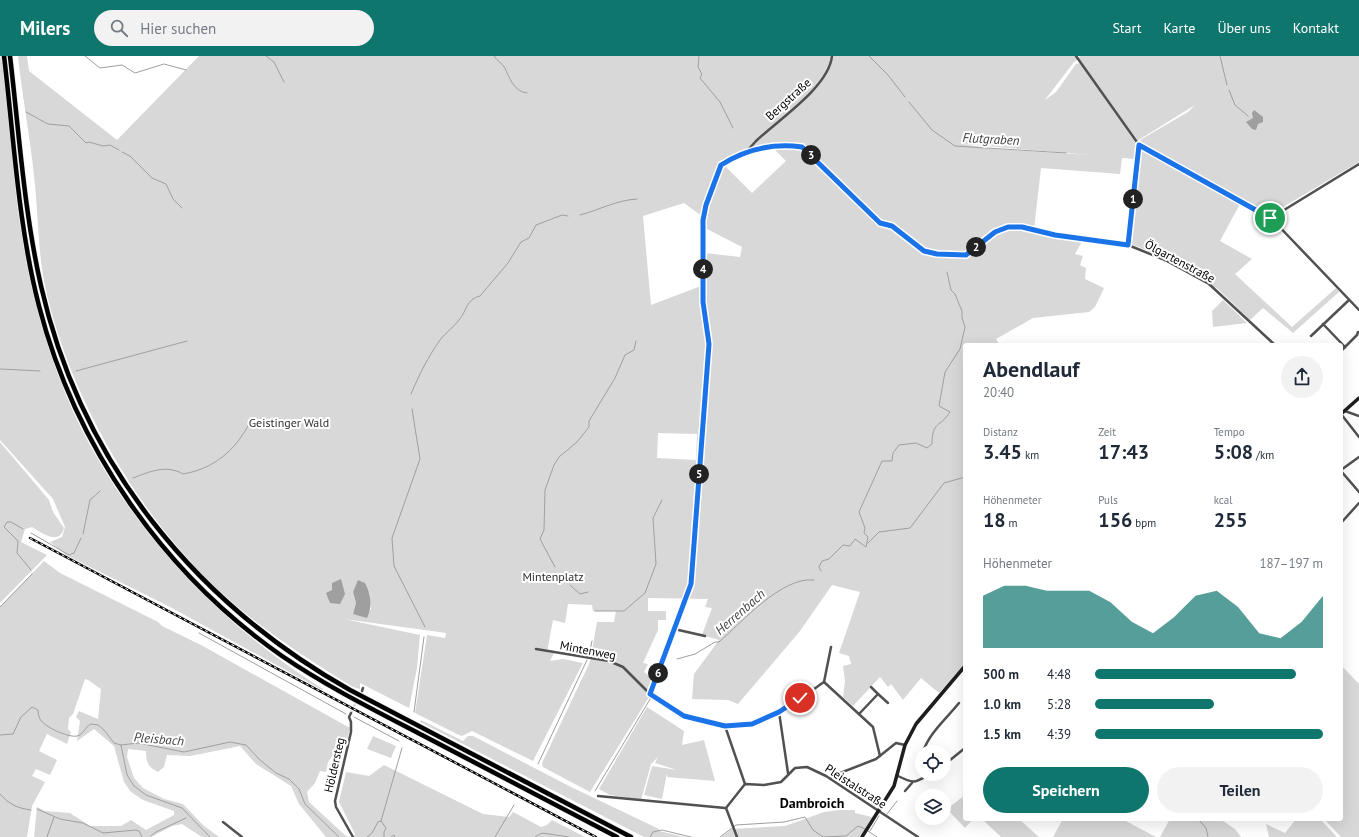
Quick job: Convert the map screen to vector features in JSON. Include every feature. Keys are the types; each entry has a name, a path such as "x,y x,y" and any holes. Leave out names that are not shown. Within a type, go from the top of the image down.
{"highway":[{"path":"4,56 28,252 39,307 49,341 68,390 92,440 114,479 150,531 185,571 228,613 262,641 302,669 371,709 616,837"},
{"path":"10,56 33,245 50,321 70,376 88,419 120,475 156,526 185,562 226,602 266,636 305,664 350,690 631,837"}],"street":[{"name":"Bergstraße","path":"748,150 826,76 831,65 832,56"},
{"path":"1076,56 1139,145 1270,218 1359,310"},
{"path":"1128,245 1139,145"},
{"name":"Ölgartenstraße","path":"748,150 766,146 802,147 883,225 895,228 920,248 930,253 966,255 995,232 1008,227 1022,227 1055,235 1128,245 1165,260 1209,284 1273,343"},
{"path":"650,694 691,584 709,344 703,302 703,220 706,205 721,165 748,150"},
{"path":"1270,218 1359,164"},
{"path":"1311,336 1349,300"},
{"path":"1323,324 1341,343"},
{"path":"1345,347 1358,332"},
{"path":"1343,412 1359,398"},
{"path":"1343,413 1359,416"},
{"path":"1343,414 1359,436"},
{"path":"1343,469 1359,457"},
{"path":"1343,473 1359,492"},
{"path":"1343,521 1359,502"},
{"path":"674,629 705,636"},
{"path":"831,647 824,682 873,727 880,756"},
{"name":"Mintenweg","path":"536,649 609,662 623,666 650,694 684,716 725,726 752,724 779,712 824,682"},
{"path":"863,835 890,795 898,776 906,745 916,724 963,668"},
{"path":"871,687 888,703"},
{"path":"859,714 878,694"},
{"path":"927,745 938,728 959,703"},
{"path":"779,712 788,774"},
{"name":"Höldersteg","path":"351,713 349,717 351,722 351,732 335,801 336,807 353,837"},
{"path":"725,726 745,784 737,792 726,808"},
{"path":"830,778 880,756 896,743 906,745"},
{"path":"951,760 963,750"},
{"name":"Pleistalstraße","path":"745,784 764,785 781,782 795,768 807,767 830,778 918,837"},
{"path":"898,776 912,783"},
{"path":"905,791 912,783 918,781"},
{"path":"598,796 726,808"},
{"path":"726,808 737,837"},
{"path":"223,822 242,837"}],"green space":[{"path":"0,56 4,76 19,220 35,303 55,368 72,409 93,451 118,492 146,530 177,567 246,633 284,663 323,689 322,690 172,608 66,555 50,542 62,537 65,527 53,499 0,440"},
{"name":"Geistinger Wald","path":"18,56 27,56 29,71 117,140 199,56 1076,56 1078,59 1080,56 1359,56 1359,162 1273,213 1265,213 1142,143 1140,140 1188,112 1195,105 1137,141 1079,59 1074,62 1045,100 1056,92 1076,64 1080,63 1137,145 1136,159 1122,158 1120,174 1041,168 1034,229 1005,226 989,233 962,254 968,256 991,235 1000,230 1007,229 1028,230 1083,240 1075,254 1083,256 1080,265 1086,268 1085,279 1104,288 1095,307 1089,312 1033,318 996,339 999,343 963,343 963,665 939,693 921,678 903,700 891,684 888,687 880,677 853,706 843,697 845,681 843,666 851,664 849,656 839,653 860,592 832,585 800,631 738,704 728,700 692,699 694,674 719,640 702,635 712,608 705,607 708,599 648,598 648,611 666,611 666,620 658,620 658,630 643,663 648,664 644,672 654,679 649,697 590,792 543,767 542,763 590,662 597,622 614,622 616,611 593,611 592,605 568,604 565,623 553,620 547,652 554,653 550,661 563,659 583,663 533,761 472,731 462,736 415,713 427,635 445,638 446,633 344,619 420,635 417,668 409,708 360,683 360,689 353,687 279,639 226,597 181,551 154,518 106,443 68,363 54,322 44,281 32,161","holes":["962,144 1090,155 993,149","764,150 775,150 786,161 752,193 724,165 735,157","684,203 702,216 701,286 651,305 643,216","705,228 742,247 740,257 705,253","658,433 697,434 696,460 657,458","355,589 370,593 371,610 353,614 356,603 353,592"]},
{"path":"1140,147 1241,202 1220,241 1252,259 1235,274 1292,327 1336,288 1339,292 1293,333 1263,308 1250,320 1218,289 1163,257 1131,244"},
{"path":"1223,300 1247,323 1213,327 1212,311"},
{"path":"0,442 49,500 53,512 64,528 62,533 54,537 45,535 32,527 25,529 21,542 47,555 0,603"},
{"path":"44,561 60,573 158,622 162,626 201,645 350,728 347,741 337,738 335,743 340,745 328,762 326,772 320,771 315,783 307,792 309,802 346,836 351,837 326,837 299,804 291,786 256,764 240,746 190,756 167,755 164,767 158,772 148,764 146,751 128,749 127,757 134,778 143,788 164,799 183,804 203,825 219,837 202,837 182,824 172,826 151,837 34,837 37,807 45,811 70,813 90,826 121,826 131,820 146,830 174,815 174,811 143,800 131,792 124,782 114,746 94,729 77,741 80,721 76,717 79,711 98,719 101,689 85,679 73,714 69,718 68,729 71,732 67,744 47,734 39,751 57,760 50,775 36,769 32,776 45,782 32,806 27,837 0,837 0,607"},
{"path":"1343,667 1359,684 1359,837 1341,837 1326,821 1343,821"},
{"path":"647,707 684,731 682,745 704,740 715,781 667,777 667,773 662,799 644,795 652,766 677,770 655,763 658,757 651,764 641,800 610,795 599,789"},
{"path":"421,720 463,741 468,736 473,736 571,787 659,829 659,831 685,837 644,837 420,722"},
{"path":"373,736 396,746 391,758 367,749"},
{"path":"384,765 483,814 509,817 513,812 541,827 547,825 552,820 585,837 354,837 355,834 339,802 346,772 369,776"},
{"path":"963,797 963,821 971,821 965,828 951,813 951,806"},
{"path":"855,810 855,813 872,817 860,837 721,837 732,829 785,826 824,812"},
{"path":"984,821 1021,821 1039,837 1001,837"},
{"path":"1062,821 1126,821 1156,837 1053,837"},
{"path":"1169,821 1223,821 1235,829 1241,837 1160,837"},
{"path":"1294,821 1322,821 1337,837 1269,837 1266,824 1285,833"}],"shaded area":[{"path":"1254,110 1263,117 1263,122 1258,124 1256,130 1252,129 1246,122 1253,118 1252,113"},
{"path":"341,579 345,594 340,604 330,603 326,593 332,590 332,583"},
{"path":"358,580 365,583 370,596 371,604 367,618 353,614 356,603 353,592"}],"waterway":[{"path":"85,56 100,68 122,65 135,73 164,64 186,70"},
{"path":"266,56 274,62 284,82"},
{"path":"494,56 505,68 515,87 522,92 527,93"},
{"path":"699,56 698,67 702,74 700,78 720,102 733,128"},
{"name":"Flutgraben","path":"869,56 888,75 905,97"},
{"path":"1220,56 1227,85"},
{"path":"1229,90 1235,105 1248,116"},
{"name":"Flutgraben","path":"909,102 932,130 955,146 1066,153"},
{"path":"26,112 48,124 69,126 86,143 89,142 103,146 110,145 119,150"},
{"path":"122,152 130,156 152,178 166,184 173,199 182,208"},
{"path":"580,215 615,203 637,199"},
{"path":"411,394 424,366 440,340 462,317 469,303 480,296 508,263 521,242 529,238 536,225 562,215 568,216"},
{"name":"Herrenbach","path":"821,571 819,567 822,561 829,559 843,545 850,546 855,539 866,547 868,537 864,533 865,528 859,512 882,461 892,461 893,453 899,445 916,443 927,448 932,444 932,437 935,428 950,412 939,406 945,372 960,349 965,327 962,318 962,311 955,294 951,290 947,272"},
{"path":"76,371 187,341"},
{"path":"555,567 540,539 544,530 545,490 554,465 559,457 577,442 589,427 589,421 615,378 625,355 634,350 636,341"},
{"path":"0,369 40,371"},
{"path":"412,409 420,459 392,538 394,566 425,627"},
{"path":"133,478 145,473 164,469 177,471 183,474 204,468 222,457 230,450 249,424"},
{"path":"868,543 879,532 910,528 944,483 963,478"},
{"path":"83,534 90,500 100,491"},
{"path":"595,611 624,611 645,593 656,564 653,518 662,500"},
{"path":"23,529 11,522 7,522 4,527 18,541 17,553 31,570"},
{"path":"31,533 69,555 74,553 81,538"},
{"path":"0,607 32,574"},
{"name":"Herrenbach","path":"677,659 695,654 715,642 719,642 763,602 789,585 802,581 814,580"},
{"path":"570,585 580,594 588,592"},
{"path":"199,633 346,714"},
{"path":"414,712 424,637"},
{"path":"589,655 592,641"},
{"path":"538,764 587,660"},
{"name":"Herrenbach","path":"653,693 664,667"},
{"name":"Herrenbach","path":"595,791 652,696"},
{"name":"Pleisbach","path":"0,735 13,734 21,717 32,707 38,710 39,717 42,722 57,731 68,735 77,736 91,724 98,725 114,743 121,745 138,743 184,752 230,742 246,745 260,760 276,773 289,779 299,789 305,804 339,837"},
{"path":"354,717 399,741"},
{"path":"121,745 127,775 134,786 146,795 182,808 210,837"},
{"path":"381,821 402,748"},
{"path":"0,794 14,805 31,810"},
{"path":"887,814 897,801"},
{"path":"495,837 514,805"},
{"path":"37,809 60,819 83,823 103,833 136,830 139,831 142,837"},
{"path":"870,831 879,816"},
{"path":"47,837 54,817"},
{"name":"Pleisbach","path":"720,837 736,825 784,822 805,817 813,830 823,837 846,836 858,826 865,829"},
{"path":"151,836 156,832 186,818"},
{"name":"Pleisbach","path":"367,837 372,833 378,822 381,821 386,828 384,837"},
{"path":"1200,821 1206,828 1208,837"},
{"name":"Pleisbach","path":"650,837 653,832 662,830 691,837"},
{"name":"Pleisbach","path":"868,831 877,837"},
{"name":"Pleisbach","path":"535,837 542,833 569,837"},
{"name":"Pleisbach","path":"391,837 394,835 395,837"}],"tunnel":[{"path":"351,713 359,695"}],"railway":[{"path":"30,538 596,837"}],"district":[{"name":"Dambroich","path":"812,803"}],"route":[{"path":"800,698 779,712 752,724 725,726 719,723 704,722 684,716 650,694 691,584 709,344 703,302 703,220 706,205 717,172 721,165 748,150 766,146 802,147 880,223 883,225 892,226 924,251 937,254 966,255 988,236 1002,228 1008,227 1022,227 1055,235 1128,245 1139,145 1149,148 1270,218"}],"park label":[{"name":"Mintenplatz","path":"553,576"}]}
